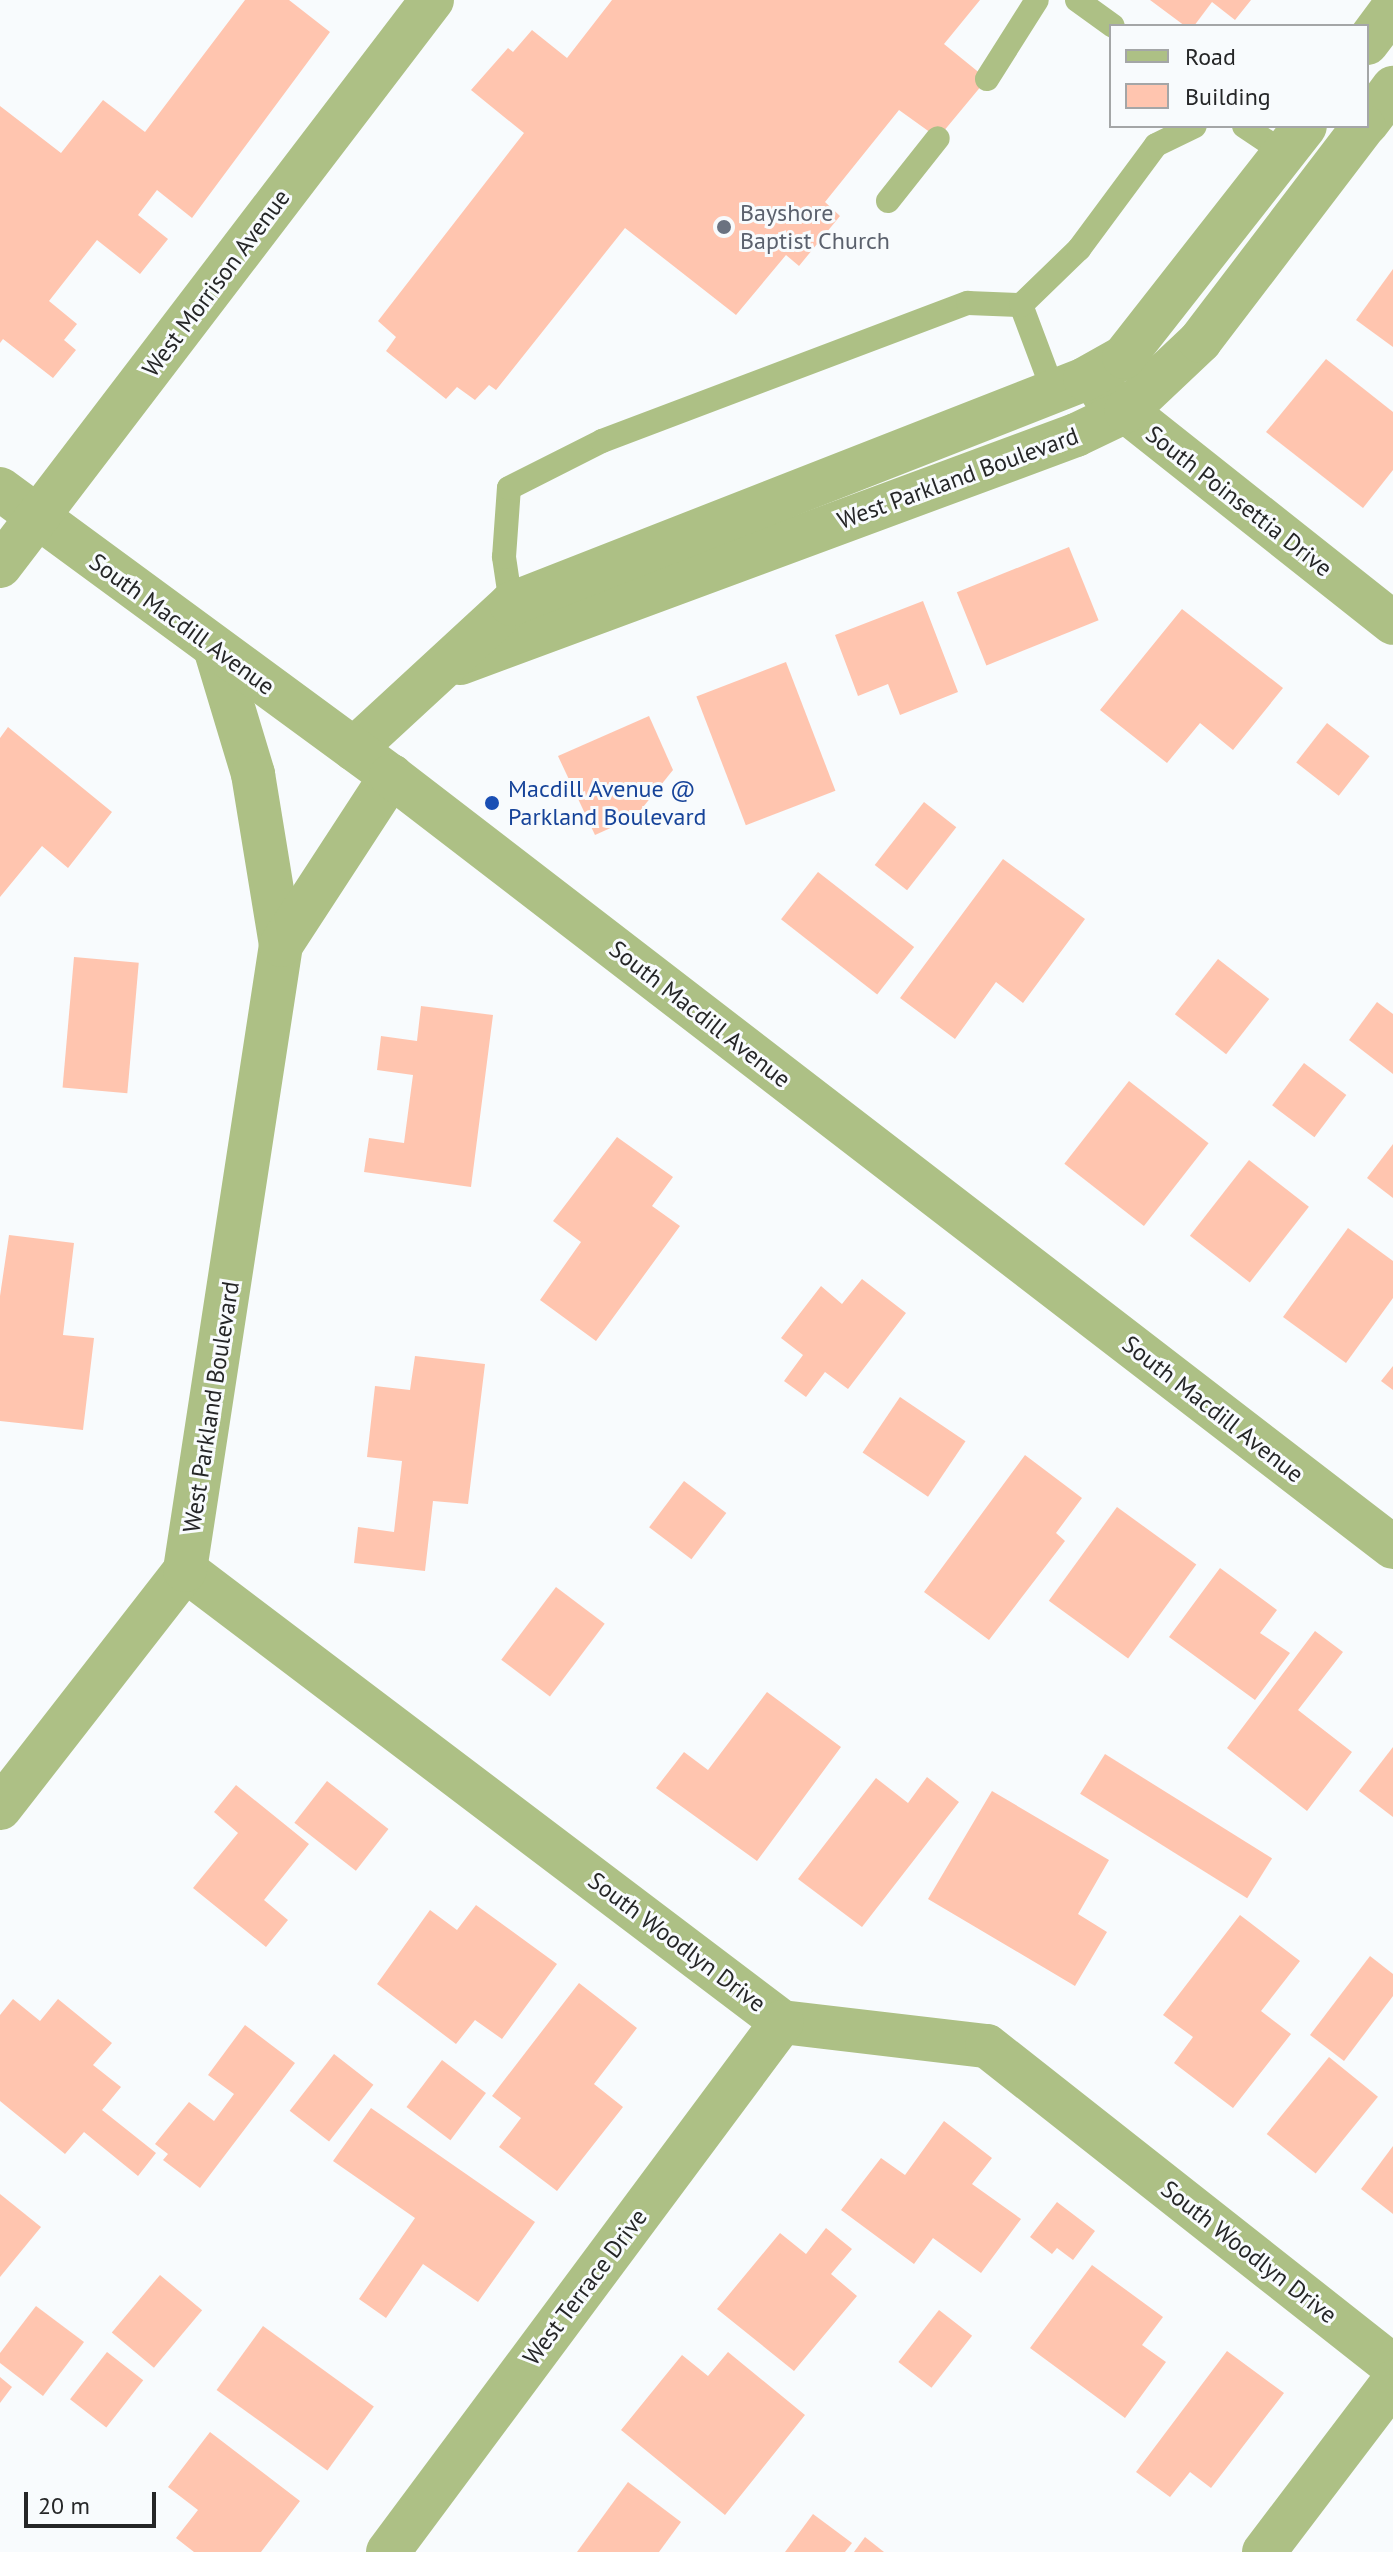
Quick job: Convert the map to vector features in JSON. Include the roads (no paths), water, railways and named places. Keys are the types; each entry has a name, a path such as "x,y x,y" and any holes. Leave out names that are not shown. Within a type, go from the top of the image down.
{"street":[{"name":"West Morrison Avenue","path":"0,566 432,0"},
{"path":"1369,40 1393,8"},
{"name":"West Parkland Boulevard","path":"1369,120 1393,88"},
{"name":"West Parkland Boulevard","path":"439,671 1126,411 1200,341 1363,128"},
{"name":"West Parkland Boulevard","path":"354,749 511,604 1069,384 1124,357 1294,140"},
{"name":"South Poinsettia Drive","path":"1069,384 1126,411 1393,623"},
{"name":"South Macdill Avenue","path":"0,489 391,776 1393,1547"},
{"name":"West Parkland Boulevard","path":"0,1808 185,1570 281,945 253,774 215,648"},
{"name":"West Parkland Boulevard","path":"281,945 391,776"},
{"name":"South Woodlyn Drive","path":"185,1570 782,2022 987,2046 1393,2366"},
{"name":"West Terrace Drive","path":"388,2552 782,2022"},
{"path":"1264,2552 1393,2382"}],"lane":[{"path":"987,79 1037,0"},
{"path":"1077,0 1110,24"},
{"path":"511,604 504,557 509,488 602,441 968,303 1021,305 1079,249 1156,145 1191,128"},
{"path":"1251,128 1294,140"},
{"path":"888,201 938,138"},
{"path":"1021,305 1069,384"}],"place":[{"name":"Bayshore Baptist Church","path":"724,227"},
{"name":"Macdill Avenue @ Parkland Boulevard","path":"492,803"}]}
